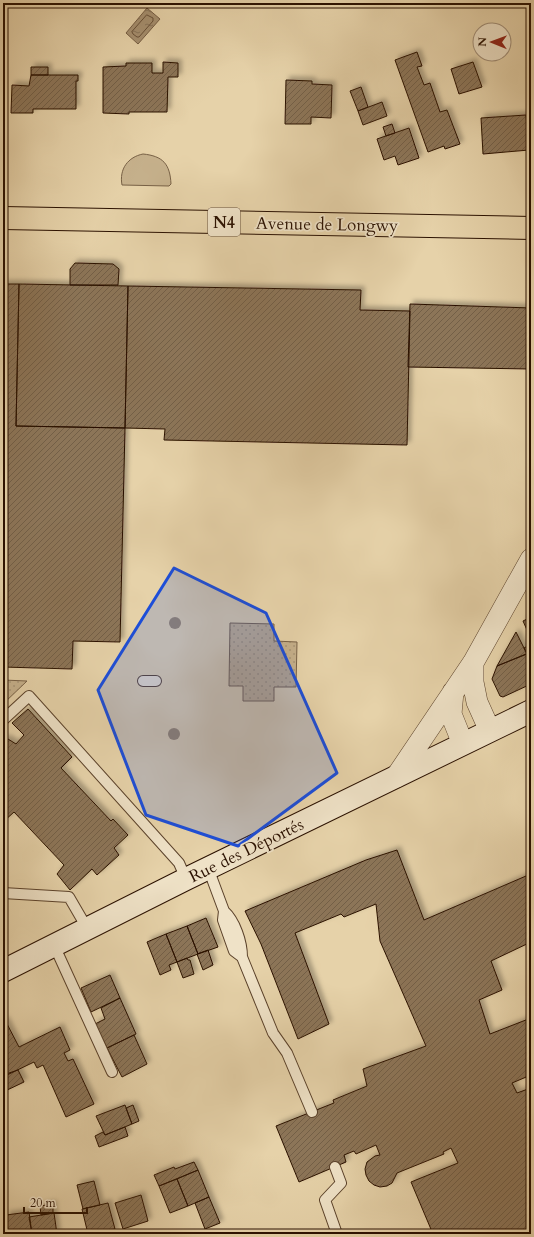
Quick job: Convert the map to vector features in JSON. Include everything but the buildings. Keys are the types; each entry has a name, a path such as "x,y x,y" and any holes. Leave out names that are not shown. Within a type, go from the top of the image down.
{"main road":[{"name":"Avenue de Longwy","path":"3,218 531,228"},
{"name":"Rue des Déportés","path":"3,971 208,868 531,711"}],"street":[{"path":"396,777 472,663 531,559"},
{"path":"472,663 472,682 477,702 490,731"},
{"path":"453,692 451,714 463,744"}],"lane":[{"path":"143,681 156,681"},
{"path":"3,720 29,696 179,863 186,879"},
{"path":"208,868 224,911 230,916 242,948 242,957 273,1033 286,1053 312,1112"},
{"path":"3,893 69,897 87,928"},
{"path":"54,945 112,1072"},
{"path":"335,1167 341,1183 325,1200 338,1234"}],"highlighted area":[{"path":"174,568 266,613 337,773 238,846 146,815 98,690"}],"shaded area":[{"path":"143,154 156,157 164,162 169,171 171,184 169,186 122,185 121,179 123,169 133,158"},
{"path":"230,623 274,624 274,641 297,642 296,687 274,687 274,701 243,701 243,686 229,686"},
{"path":"3,680 27,681 3,704"}],"water":[{"path":"147,8 160,19 138,44 126,33"}]}
